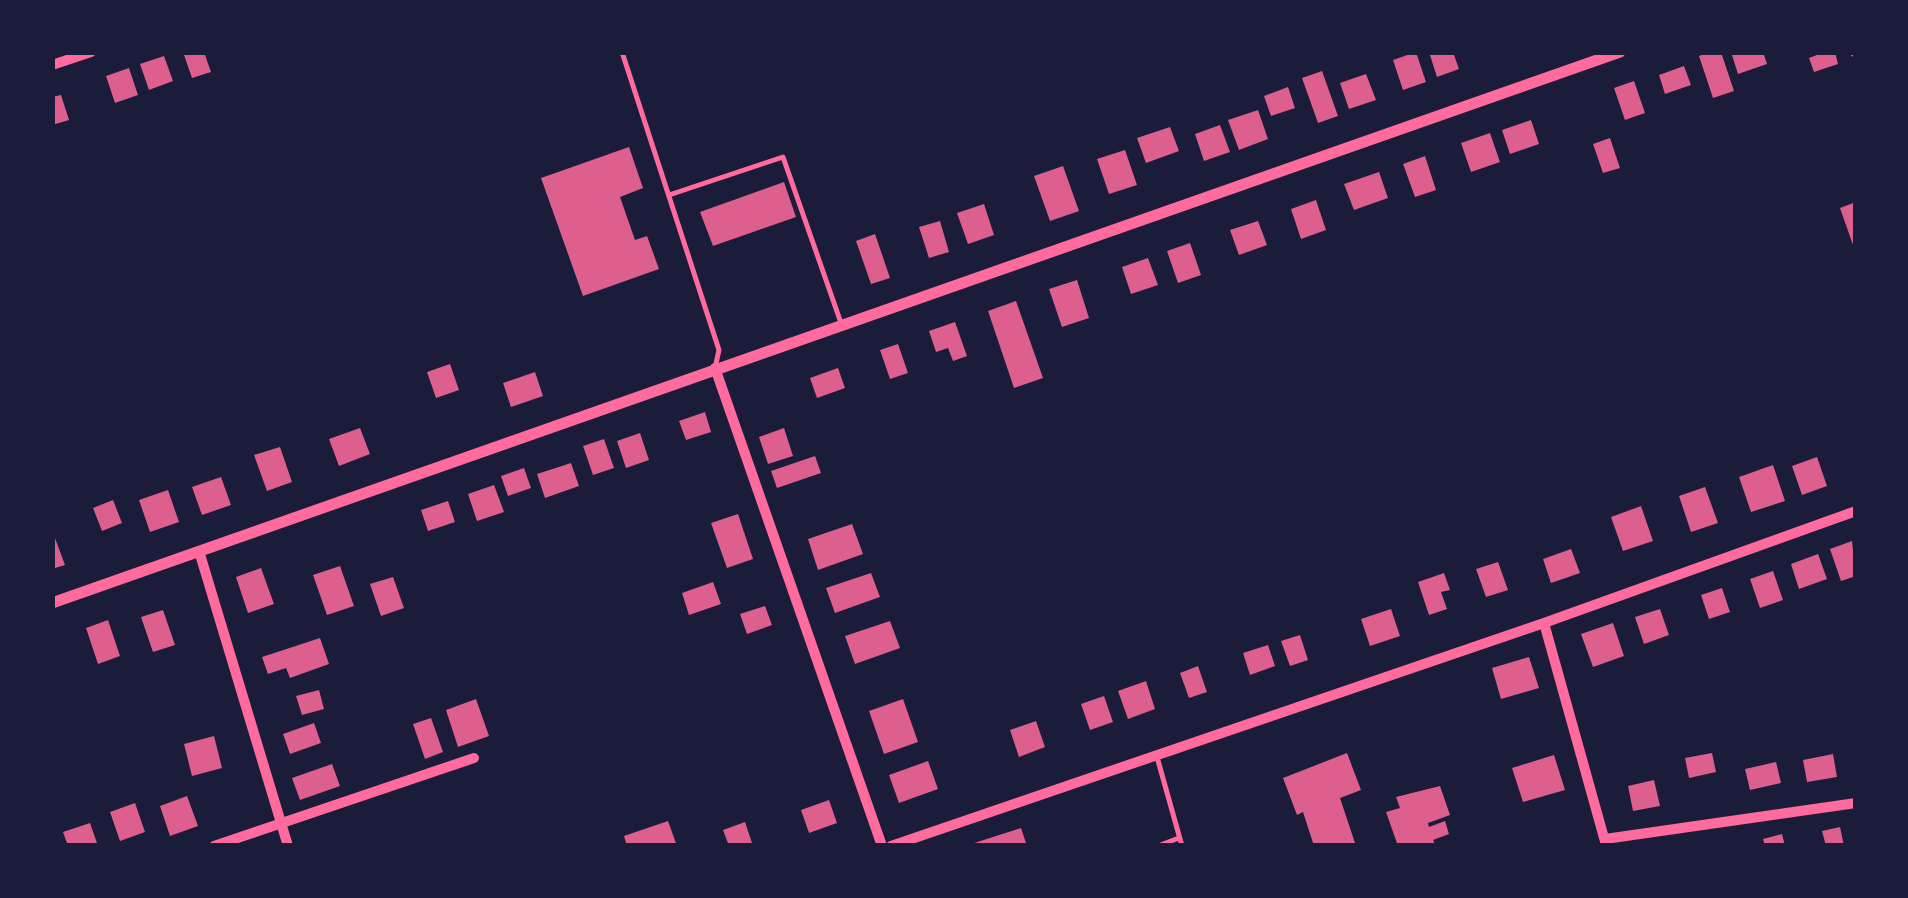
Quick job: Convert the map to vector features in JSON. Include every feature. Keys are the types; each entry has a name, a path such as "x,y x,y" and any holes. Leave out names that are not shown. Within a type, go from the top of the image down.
{"street":[{"path":"52,65 91,52"},
{"path":"52,603 1620,52"},
{"path":"714,368 882,846"},
{"path":"891,846 1544,623 1856,511"},
{"path":"199,551 288,846"},
{"path":"1544,623 1606,842 1856,803"},
{"path":"214,846 281,820 474,758"}],"lane":[{"path":"622,52 720,350 714,368"},
{"path":"669,195 783,157 841,324"},
{"path":"1156,757 1181,842 1158,846"}],"building":[{"path":"183,52 204,52 211,72 192,78"},
{"path":"1416,52 1426,82 1403,90 1393,60"},
{"path":"1429,52 1453,52 1459,69 1437,77"},
{"path":"1721,52 1734,91 1713,98 1699,56"},
{"path":"1731,52 1763,52 1767,64 1738,74"},
{"path":"1835,52 1838,64 1814,72 1809,58"},
{"path":"164,56 173,81 149,90 140,64"},
{"path":"1684,66 1691,85 1665,94 1659,75"},
{"path":"129,68 138,95 115,103 106,76"},
{"path":"1322,71 1338,116 1318,123 1302,78"},
{"path":"1366,74 1376,100 1349,109 1340,83"},
{"path":"1634,81 1645,113 1625,120 1614,88"},
{"path":"1288,87 1295,108 1271,116 1264,96"},
{"path":"61,95 69,120 52,125 52,97"},
{"path":"1258,110 1268,139 1239,150 1228,120"},
{"path":"1531,120 1539,144 1510,154 1502,130"},
{"path":"1220,125 1230,152 1204,161 1195,134"},
{"path":"1170,127 1179,151 1146,163 1137,138"},
{"path":"1490,133 1500,162 1471,172 1461,143"},
{"path":"1610,138 1620,168 1603,173 1593,144"},
{"path":"629,147 643,188 620,197 635,240 647,236 659,269 583,296 541,178"},
{"path":"1125,150 1137,185 1109,194 1097,159"},
{"path":"1425,156 1436,190 1415,197 1403,164"},
{"path":"1063,166 1079,211 1050,221 1034,176"},
{"path":"1379,172 1388,198 1354,210 1344,184"},
{"path":"784,182 796,217 713,246 700,212"},
{"path":"1316,200 1326,230 1301,239 1291,209"},
{"path":"1856,202 1856,244 1853,245 1840,208"},
{"path":"984,204 994,235 968,244 957,213"},
{"path":"940,221 949,252 929,258 919,227"},
{"path":"1258,221 1267,245 1239,255 1230,230"},
{"path":"875,234 890,278 871,284 856,241"},
{"path":"1190,243 1201,275 1178,283 1167,251"},
{"path":"1148,258 1158,285 1131,294 1122,267"},
{"path":"1077,280 1089,318 1062,327 1049,289"},
{"path":"1016,301 1043,378 1014,388 988,311"},
{"path":"955,322 967,356 953,361 948,348 936,352 929,331"},
{"path":"898,344 908,373 890,379 880,350"},
{"path":"450,364 459,390 436,398 427,372"},
{"path":"838,368 845,388 817,398 810,378"},
{"path":"535,372 543,396 511,407 503,383"},
{"path":"705,412 711,432 686,440 679,421"},
{"path":"360,428 370,454 339,466 329,439"},
{"path":"784,428 793,456 768,464 759,437"},
{"path":"640,433 649,460 626,468 617,441"},
{"path":"604,439 614,468 593,475 583,446"},
{"path":"280,447 292,482 267,491 254,455"},
{"path":"815,456 821,473 777,488 771,471"},
{"path":"1817,457 1827,486 1802,495 1792,466"},
{"path":"571,463 579,486 545,498 537,474"},
{"path":"1773,465 1785,501 1751,512 1739,477"},
{"path":"524,468 531,488 508,496 501,476"},
{"path":"221,477 231,505 202,515 192,487"},
{"path":"494,485 504,512 477,521 468,494"},
{"path":"1705,487 1718,523 1691,532 1679,496"},
{"path":"168,490 179,522 150,532 139,500"},
{"path":"113,500 122,523 102,531 93,508"},
{"path":"448,501 455,522 428,531 421,510"},
{"path":"1641,506 1653,541 1623,551 1611,517"},
{"path":"738,514 753,559 727,568 711,523"},
{"path":"852,524 863,554 818,570 808,539"},
{"path":"52,530 65,565 52,569"},
{"path":"1852,541 1856,576 1841,581 1830,549"},
{"path":"1571,549 1580,573 1551,583 1543,559"},
{"path":"1818,554 1827,579 1799,589 1791,564"},
{"path":"1498,562 1508,590 1486,597 1476,569"},
{"path":"340,566 354,606 327,615 313,575"},
{"path":"261,568 274,604 248,613 236,577"},
{"path":"1773,571 1783,600 1760,608 1750,579"},
{"path":"871,573 880,597 835,613 826,588"},
{"path":"1444,573 1450,590 1441,592 1447,609 1429,615 1418,582"},
{"path":"393,577 404,608 381,616 370,584"},
{"path":"713,582 721,604 689,615 682,593"},
{"path":"1722,588 1730,612 1709,619 1701,595"},
{"path":"765,606 772,625 747,634 740,614"},
{"path":"1391,609 1400,636 1370,646 1361,619"},
{"path":"1660,609 1669,635 1644,644 1635,617"},
{"path":"163,610 175,645 153,652 141,617"},
{"path":"108,620 120,656 98,664 86,628"},
{"path":"890,621 900,648 855,664 845,636"},
{"path":"1613,623 1624,656 1593,667 1581,634"},
{"path":"1300,635 1308,660 1290,666 1281,641"},
{"path":"320,638 329,664 290,678 286,668 268,674 262,657"},
{"path":"1268,645 1275,666 1250,675 1243,653"},
{"path":"1529,657 1539,688 1501,699 1492,668"},
{"path":"1198,666 1207,692 1189,698 1180,673"},
{"path":"1146,681 1155,709 1128,719 1118,691"},
{"path":"319,690 324,709 302,715 296,696"},
{"path":"1104,696 1113,722 1090,730 1081,704"},
{"path":"476,699 489,736 458,747 446,710"},
{"path":"903,699 918,742 884,754 869,711"},
{"path":"431,718 443,752 425,759 413,724"},
{"path":"1036,721 1045,747 1019,757 1010,730"},
{"path":"314,723 321,743 290,754 283,734"},
{"path":"214,736 222,768 192,776 184,744"},
{"path":"1347,753 1361,790 1340,798 1356,846 1314,846 1303,812 1297,815 1283,778"},
{"path":"1712,753 1716,772 1689,778 1685,758"},
{"path":"1833,754 1837,777 1807,782 1803,760"},
{"path":"1554,755 1565,790 1523,802 1512,768"},
{"path":"928,761 938,789 899,803 889,775"},
{"path":"1776,762 1781,783 1750,790 1745,769"},
{"path":"332,764 340,786 300,800 292,778"},
{"path":"1654,780 1660,806 1633,811 1628,786"},
{"path":"1440,786 1450,815 1428,823 1429,827 1445,821 1449,834 1433,840 1436,846 1398,846 1386,812 1400,808 1396,797"},
{"path":"187,796 198,826 170,836 160,806"},
{"path":"829,800 837,823 809,833 801,810"},
{"path":"135,803 145,832 120,841 110,812"},
{"path":"668,821 677,846 627,846 624,836"},
{"path":"745,822 753,846 729,846 723,830"},
{"path":"90,823 98,846 68,846 63,832"},
{"path":"1840,827 1844,846 1826,846 1822,831"},
{"path":"1021,828 1027,846 968,846 968,845"},
{"path":"1782,834 1785,846 1765,846 1763,839"}]}
